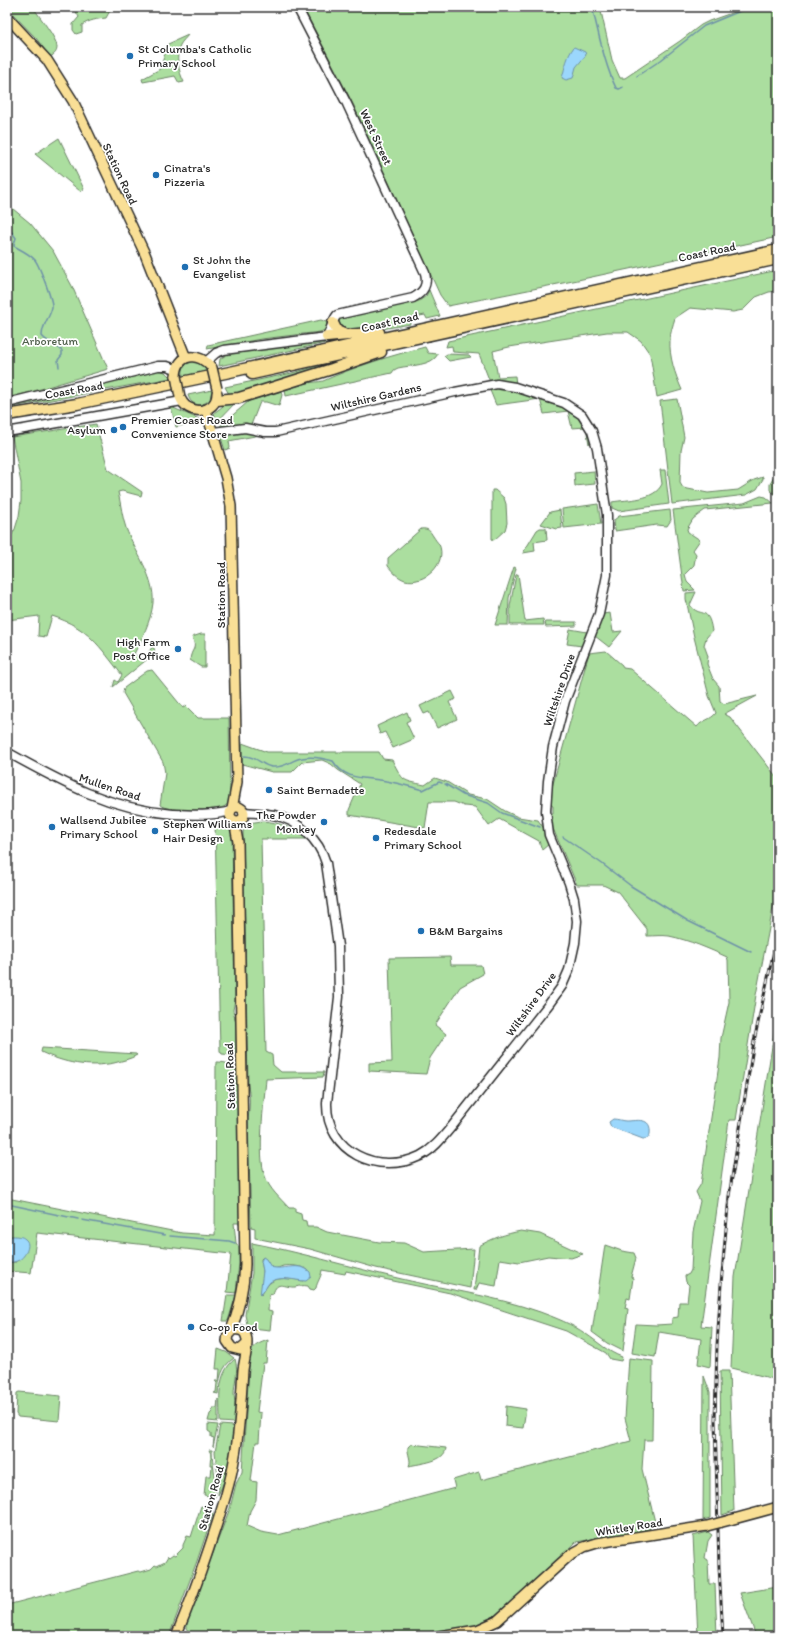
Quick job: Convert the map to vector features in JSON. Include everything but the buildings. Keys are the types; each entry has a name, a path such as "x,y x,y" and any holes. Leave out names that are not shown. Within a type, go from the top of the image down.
{"highway":[{"name":"Coast Road","path":"7,415 77,404 778,250"},
{"name":"Coast Road","path":"7,421 79,410 483,324 778,259"},
{"path":"333,323 337,331 346,335"},
{"path":"217,394 239,398 372,355 483,324"},
{"path":"327,337 437,325"}],"main road":[{"name":"Station Road","path":"7,16 46,60 73,101 145,254 186,358"},
{"path":"194,356 200,357 209,365 217,394 213,405 206,410 189,408 181,399 176,372 180,362 186,358 194,356"},
{"name":"Station Road","path":"206,410 226,478 231,506 246,1249 244,1278 238,1309 230,1332"},
{"name":"Station Road","path":"238,1309 243,1331"},
{"path":"235,1329 243,1331 247,1337 247,1344 242,1349 234,1349 227,1341 230,1332 235,1329"},
{"name":"Station Road","path":"178,1633 228,1489 240,1429 243,1370 247,1344"},
{"name":"Station Road","path":"234,1349 243,1370"},
{"name":"Whitley Road","path":"439,1636 477,1630 497,1621 570,1555 584,1548 597,1544 707,1526 778,1508"}],"street":[{"name":"West Street","path":"297,7 347,104 427,280 421,294 413,298 339,315 335,318 333,323"},
{"path":"209,365 216,353 224,350 327,337 333,323"},
{"name":"Coast Road","path":"7,403 158,366 167,366 176,372"},
{"name":"Wiltshire Gardens","path":"213,432 242,428 276,432 489,384 505,385 544,396"},
{"name":"Wiltshire Drive","path":"237,815 265,814 284,818 304,829 319,847 326,863 338,956 339,1004 327,1103 331,1128 338,1140 348,1150 365,1159 392,1163 416,1158 433,1147 453,1125 544,1010 562,986 569,970 573,955 577,927 575,905 567,878 550,839 547,821 546,795 553,747 565,701 593,630 603,600 608,567 607,515 597,448 590,427 582,415 574,408 560,401 544,396"},
{"path":"7,432 181,399"},
{"name":"Mullen Road","path":"7,752 70,786 106,801 150,812 237,815"}],"green space":[{"path":"13,7 34,8 54,38 57,50 54,54 50,57 36,38 9,10"},
{"path":"73,7 112,7 106,18 85,23 82,25 82,32 76,34 73,30 73,24 79,17"},
{"path":"303,7 600,7 612,60 620,78 625,78 709,21 748,7 778,7 778,237 448,306 440,295 354,106"},
{"path":"188,35 180,45 178,54 179,69 184,82 179,83 175,76 143,82 142,79 160,69 168,44"},
{"path":"59,138 84,189 80,191 35,154"},
{"name":"Arboretum","path":"7,204 30,223 53,251 72,286 108,369 7,399"},
{"path":"778,270 778,291 769,292 756,297 743,310 733,312 690,308 675,318 670,337 670,353 682,390 657,397 650,354 641,341 628,332 607,332 509,347 493,351 498,377 515,376 516,385 490,382 479,354 453,352 452,346 446,347 448,341"},
{"path":"429,290 440,316 427,319 425,315 409,318 410,324 371,331 351,333 337,328 338,320 342,317 419,301 426,296"},
{"path":"321,320 328,324 325,330 320,332 261,339 207,349 208,345"},
{"path":"344,339 219,366 220,359 229,353"},
{"path":"425,347 428,353 438,354 431,361 426,363 398,368 392,373 286,396 285,390 308,383 323,381 373,362"},
{"path":"447,354 469,355 471,357 449,361 444,356"},
{"path":"347,358 348,361 234,395 229,394 225,387 292,373"},
{"path":"191,361 201,363 208,370 183,377 184,367"},
{"path":"159,370 165,372 171,378 7,408"},
{"path":"489,388 497,388 553,402 566,408 577,416 586,427 572,428 568,411 544,414 540,399 496,405"},
{"path":"212,390 210,399 201,404 194,404 188,395"},
{"path":"281,391 282,395 279,406 266,402 260,402 251,425 219,427 249,401"},
{"path":"677,399 684,437 681,451 680,483 683,488 708,493 738,490 754,480 763,477 757,489 746,495 672,504 660,401"},
{"path":"227,403 235,403 217,422 214,413"},
{"path":"171,407 199,419 200,421 176,427"},
{"path":"96,424 108,469 142,492 141,496 122,491 118,492 126,528 148,574 153,593 153,603 146,629 134,654 144,660 152,647 154,648 155,653 113,687 115,680 118,682 122,675 100,647 75,626 52,616 46,637 38,636 39,616 7,620 7,544 15,529 21,501 21,483 12,437"},
{"path":"586,428 591,440 589,444"},
{"path":"242,431 260,435 229,441 230,448 225,450 220,435"},
{"path":"660,470 665,470 669,504 619,511 612,508 612,502 640,498 653,494 662,484"},
{"path":"594,471 595,484 575,486 574,473"},
{"path":"774,477 778,478 778,497 770,490 770,484"},
{"path":"492,490 495,490 504,498 506,504 507,523 505,530 494,540 492,539"},
{"path":"761,496 766,497 773,503 705,510 693,519 687,529 688,532 700,540 693,550 696,554 694,565 685,574 687,582 695,590 684,591 673,510 744,503"},
{"path":"598,504 601,524 564,528 562,509"},
{"path":"560,510 562,528 556,529 541,524 550,512"},
{"path":"670,510 671,520 667,526 657,525 615,531 614,520 619,516"},
{"path":"540,528 546,528 547,540 534,542 535,551 523,553 537,530"},
{"path":"421,529 428,530 439,544 441,551 440,559 437,565 426,576 412,581 405,580 397,576 388,566 388,558"},
{"path":"514,567 516,568 509,598 508,625 495,625"},
{"path":"518,574 525,621 543,619 544,625 510,625 510,606 516,575"},
{"path":"696,592 690,605 697,611 706,615 710,623 712,631 706,638 704,645 708,656 707,664 713,679 719,686 720,701 724,704 757,696 724,714 730,717 778,779 778,882 756,995 736,1120 729,1120 701,1326 712,1327 710,1367 698,1364 701,1339 659,1332 655,1357 632,1353 636,1324 672,1324 672,1318 678,1317 679,1302 687,1302 689,1285 686,1282 685,1276 689,1274 691,1270 693,1232 700,1201 696,1192 701,1184 720,1058 721,1038 729,1002 728,960 727,957 684,940 666,936 647,936 647,929 618,892 603,885 577,885 549,819 550,814 553,813 553,806 550,805 551,791 589,653 606,651 622,665 623,668 630,669 697,727 716,713 709,696 686,599 686,593"},
{"path":"610,613 613,632 622,631 609,647 595,636 603,614"},
{"path":"545,622 576,622 576,626 546,627"},
{"path":"570,629 587,632 582,646 567,644"},
{"path":"205,634 205,667 201,667 190,660 194,647 192,637"},
{"path":"152,670 183,708 186,706 198,718 229,718 230,794 228,804 224,807 206,810 179,810 160,805 165,773 163,762 123,693 124,688 147,671"},
{"path":"452,691 456,699 449,702 457,719 437,728 429,712 424,714 420,706"},
{"path":"407,712 410,720 406,722 414,739 393,748 385,732 380,734 377,726"},
{"path":"242,743 267,752 379,752 383,759 392,760 401,776 407,781 425,785 435,778 447,782 468,795 487,799 505,811 518,817 538,820 545,830 549,844 542,850 539,841 499,819 489,826 475,807 464,806 454,802 429,802 425,828 349,815 349,810 360,784 331,764 322,760 302,762 292,772 272,772 242,764"},
{"path":"262,821 286,826 306,839 261,839 266,1052 272,1055 273,1065 281,1072 324,1072 323,1077 266,1079 261,1142 263,1166 267,1181 275,1193 289,1208 295,1208 295,1212 301,1214 302,1220 306,1221 307,1227 316,1227 327,1232 379,1242 404,1243 424,1252 474,1249 470,1288 376,1268 310,1249 255,1238 255,1228 251,1227 248,1119 250,1102 248,1084 243,832 248,823"},
{"path":"215,822 226,824 231,830 232,838 235,1000 233,1010 236,1024 236,1053 233,1055 222,1054 220,1051"},
{"path":"450,957 451,965 481,965 483,974 460,987 435,1025 446,1034 430,1058 426,1074 369,1071 369,1063 392,1062 389,958"},
{"path":"777,1015 778,1380 731,1368 735,1277"},
{"path":"42,1048 137,1055 114,1063 86,1065 67,1062 50,1056 41,1052"},
{"path":"216,1062 228,1064 237,1072 240,1223 234,1223 236,1243 239,1247 236,1293 227,1292 231,1254 37,1233 31,1273 7,1271 7,1263 16,1262 13,1236 7,1237 7,1198 182,1233 215,1235"},
{"path":"521,1231 540,1234 583,1254 571,1258 548,1256 519,1262 500,1259 496,1286 479,1283 476,1290 474,1290 479,1246 510,1233"},
{"path":"252,1243 522,1306 570,1324 581,1330 608,1350 622,1357 621,1361 610,1359 606,1353 566,1331 450,1293 346,1271 345,1274 322,1270 314,1290 310,1289 308,1286 291,1287 279,1285 273,1294 269,1295 268,1311 272,1312 270,1330 252,1328 247,1324 245,1315 252,1273","holes":["263,1257 270,1266 274,1268 293,1266 308,1270 303,1281 285,1278 275,1280 268,1285 261,1295 263,1271 261,1259"]},
{"path":"605,1245 622,1251 634,1253 636,1258 631,1277 633,1278 630,1299 627,1298 625,1308 628,1309 623,1351 607,1343 592,1332"},
{"path":"227,1295 236,1295 228,1321 223,1321"},
{"path":"268,1340 266,1363 263,1363 257,1412 261,1413 259,1442 256,1442 251,1481 257,1482 256,1500 250,1511 247,1526 261,1532 278,1535 455,1488 453,1480 479,1472 481,1480 631,1441 625,1418 629,1358 653,1361 652,1440 644,1440 642,1469 655,1522 649,1529 576,1542 557,1562 499,1614 473,1626 425,1633 373,1636 192,1636 187,1628 187,1622 230,1508 236,1484 242,1472 250,1354 255,1346"},
{"path":"218,1349 226,1352 234,1358 223,1369 218,1394 214,1393 216,1392 217,1383 215,1381 219,1381 220,1369 216,1369"},
{"path":"235,1359 237,1368 234,1394 235,1423 220,1422 220,1388 225,1372"},
{"path":"720,1371 729,1371 734,1511 722,1515"},
{"path":"704,1376 710,1392 710,1518 703,1520"},
{"path":"17,1393 61,1396 59,1421 18,1417 16,1414"},
{"path":"218,1399 218,1422 208,1421 213,1408 217,1408"},
{"path":"506,1406 526,1409 523,1428 505,1426"},
{"path":"208,1424 218,1425 213,1447 214,1438 211,1437 211,1433 208,1431"},
{"path":"220,1425 234,1426 231,1453 225,1479 218,1495 219,1485 215,1452"},
{"path":"411,1444 446,1448 445,1453 437,1459 426,1463 409,1466 410,1461 408,1447"},
{"path":"209,1450 212,1450 216,1485 215,1497 204,1495 206,1476 211,1476 212,1465 210,1465 211,1454"},
{"path":"201,1506 212,1510 213,1514 169,1636 7,1636 7,1605 138,1571 141,1572 165,1562 168,1557 169,1558 173,1555 175,1556 183,1548 187,1536 191,1537"},
{"path":"708,1532 712,1535 708,1541 705,1558 708,1560 709,1584 715,1584 717,1636 698,1636 693,1536"},
{"path":"778,1587 778,1636 756,1636 740,1593"}],"water":[{"path":"574,47 585,52 586,55 576,67 573,78 566,80 562,78 568,58"},
{"path":"613,1119 626,1121 639,1120 646,1122 650,1128 650,1135 643,1139 611,1127 609,1122"},
{"path":"13,1236 24,1238 27,1241 28,1247 21,1258 7,1263 7,1237"},
{"path":"263,1257 271,1267 301,1267 310,1272 311,1277 306,1281 283,1279 274,1280 270,1282 260,1295 263,1271 261,1261"}],"waterway":[{"path":"592,7 608,69 616,88 619,89 623,87"},
{"path":"637,76 661,60 704,26 750,7"},
{"path":"7,229 11,231 16,238 14,246 35,260 45,283 52,307 43,328 42,336 62,351 62,355 58,360 59,367"},
{"path":"244,756 253,758 272,767 281,766 302,758 321,758 333,761 344,772 356,777 391,782 423,790 439,782 442,783"},
{"path":"445,784 463,795 488,803 502,813 540,827"},
{"path":"563,837 631,886 688,921 751,952"},
{"path":"7,1204 78,1219"},
{"path":"82,1220 165,1235"},
{"path":"170,1236 229,1241 235,1243"}],"railway":[{"path":"723,1636 719,1567 715,1419 717,1345 721,1284 729,1196 754,1041 778,932"}],"place":[{"name":"St Columba's Catholic Primary School","path":"130,56"},
{"name":"Cinatra's Pizzeria","path":"156,175"},
{"name":"St John the Evangelist","path":"185,267"},
{"name":"Premier Coast Road Convenience Store","path":"123,427"},
{"name":"Asylum","path":"114,430"},
{"name":"High Farm Post Office","path":"178,649"},
{"name":"Saint Bernadette","path":"269,790"},
{"name":"The Powder Monkey","path":"324,822"},
{"name":"Wallsend Jubilee Primary School","path":"52,827"},
{"name":"Stephen Williams Hair Design","path":"155,831"},
{"name":"Redesdale Primary School","path":"376,838"},
{"name":"B&M Bargains","path":"421,931"},
{"name":"Co-op Food","path":"191,1327"}]}
